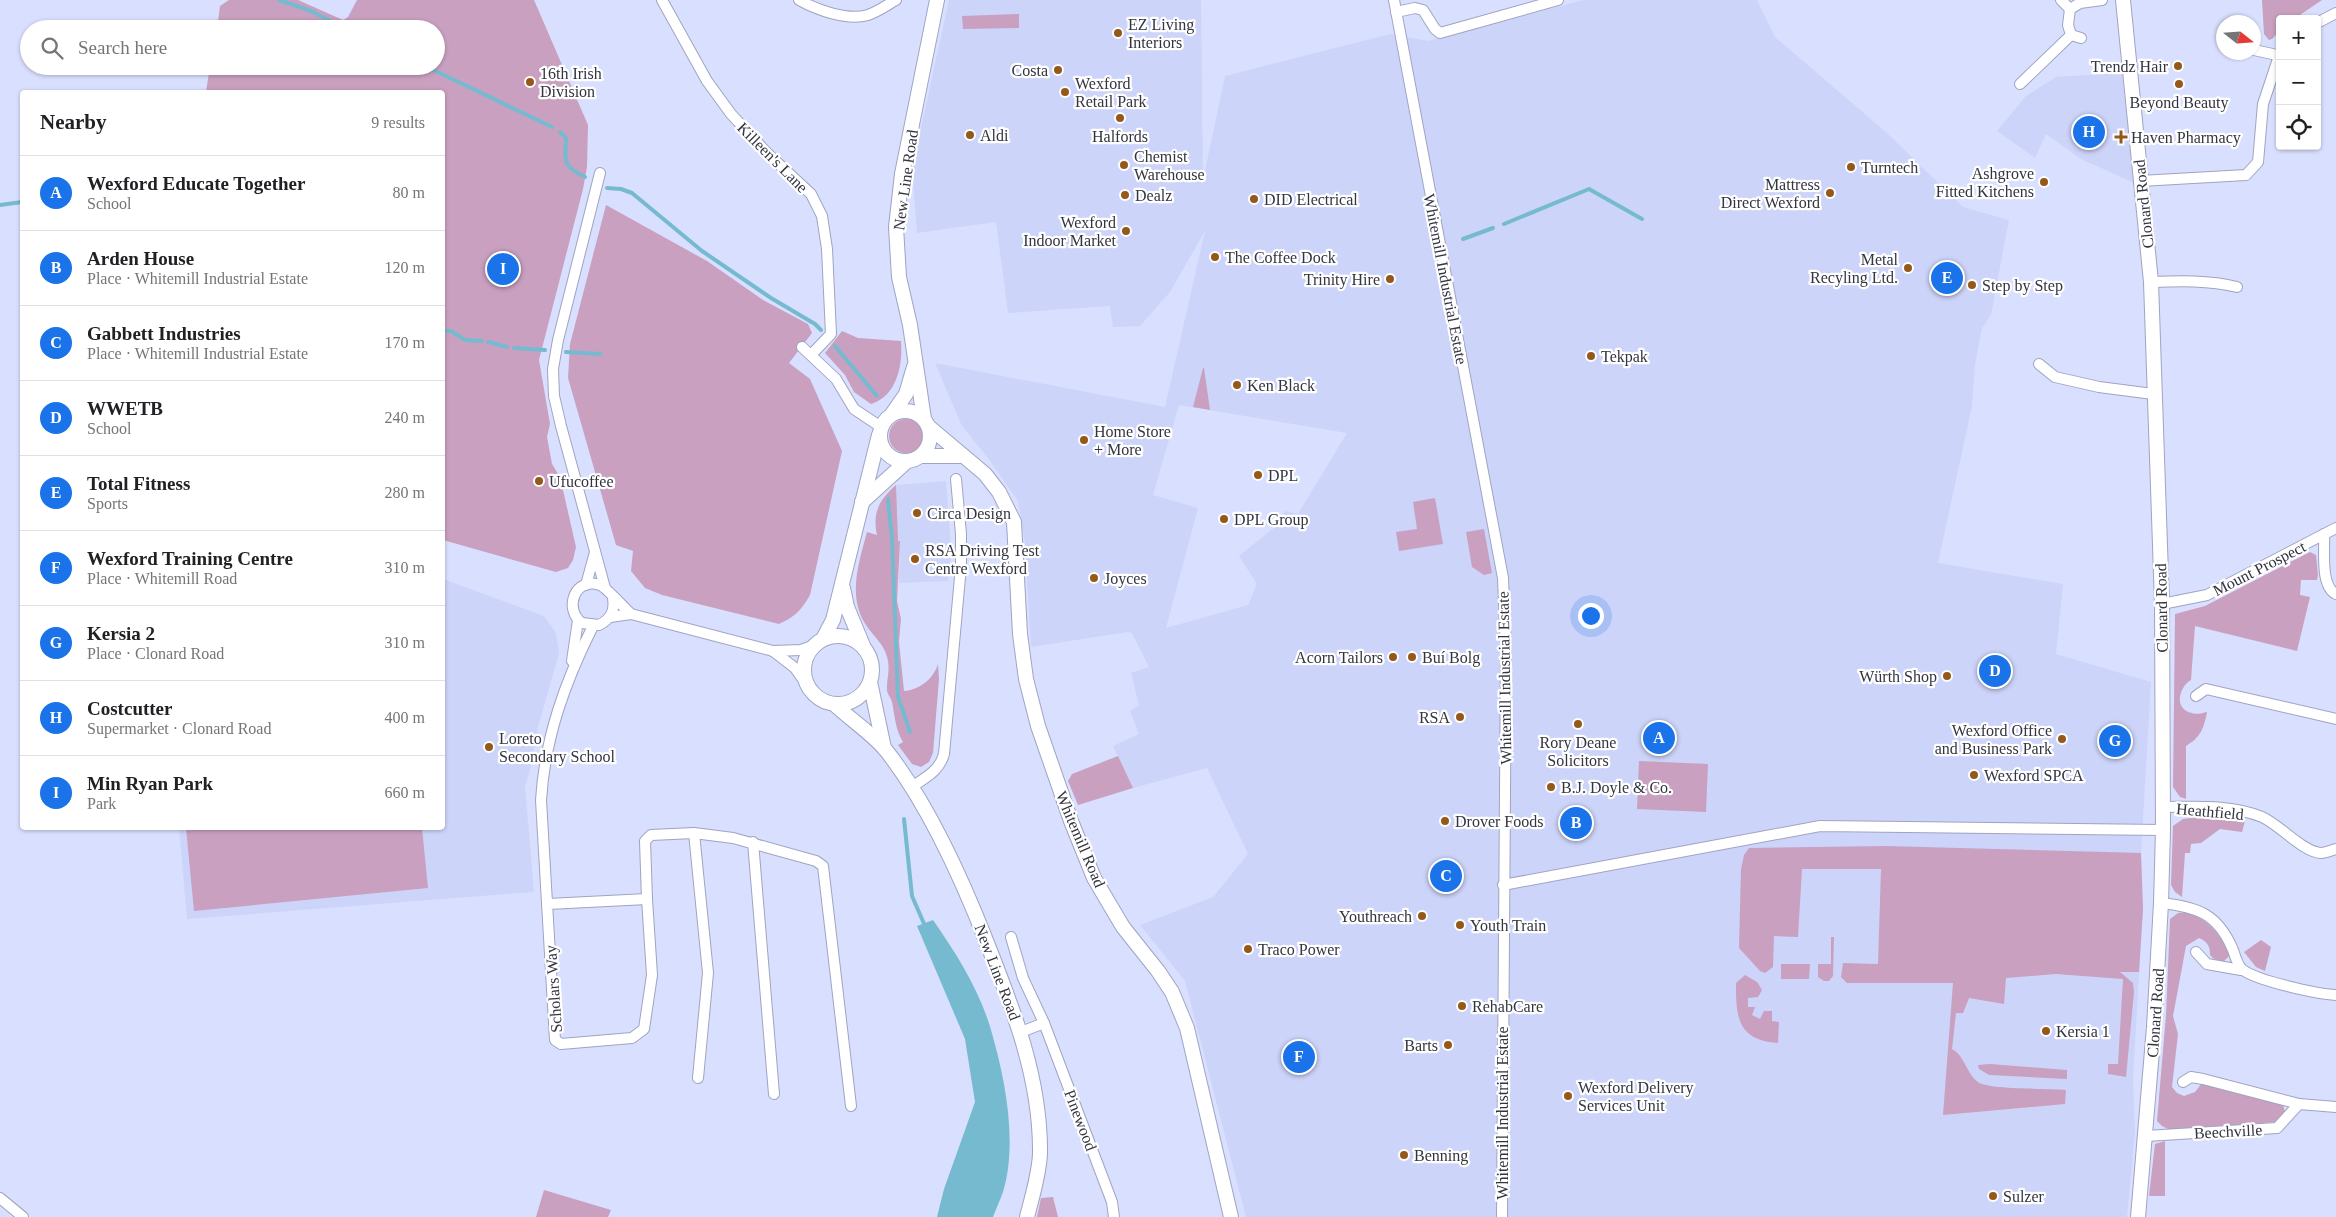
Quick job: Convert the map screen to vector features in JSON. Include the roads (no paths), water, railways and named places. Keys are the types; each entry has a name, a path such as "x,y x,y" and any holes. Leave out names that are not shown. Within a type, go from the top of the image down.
{"street":[{"name":"Killeen's Lane","path":"662,0 707,81 731,114 768,154 810,194 822,216 827,249 831,334 811,355"},
{"path":"799,0 809,6 854,18 869,15 896,0"},
{"name":"New Line Road","path":"926,422 899,277 896,227 902,174 937,0"},
{"name":"Whitemill Industrial Estate","path":"1394,0 1503,578 1506,651 1502,1217"},
{"path":"1396,12 1415,8 1423,10 1435,29 1440,33 1558,0"},
{"path":"2061,0 2070,9"},
{"path":"2070,9 2080,3 2102,0"},
{"name":"Clonard Road","path":"2123,0 2151,282 2162,604 2163,830 2161,903 2146,1136 2138,1217"},
{"path":"2020,84 2076,37 2068,25 2070,9"},
{"path":"2321,21 2336,13"},
{"path":"2261,51 2276,54"},
{"path":"2140,181 2246,175 2258,162 2263,104 2277,60"},
{"path":"600,173 558,340 553,369 554,396 605,588 631,614"},
{"path":"2151,282 2218,282 2237,287"},
{"path":"802,347 836,379 854,409 880,431 884,451 890,457 906,462"},
{"name":"New Line Road","path":"892,414 906,394 915,362"},
{"path":"2039,364 2055,377 2099,387 2154,394"},
{"path":"807,685 804,663 833,620 880,431 892,414 909,411 926,422 929,442 920,456"},
{"name":"Whitemill Road","path":"926,422 948,440 962,456 985,474 999,492 1014,522 1020,634 1026,679 1038,726 1094,878 1123,927 1172,992 1187,1028 1232,1217"},
{"path":"862,502 906,462 920,456 962,456"},
{"path":"911,788 935,772 944,754 961,566 961,534 956,479"},
{"name":"Mount Prospect","path":"2162,604 2207,595 2336,528"},
{"name":"Mount Prospect","path":"2324,534 2326,584 2336,594"},
{"path":"586,585 595,552"},
{"path":"605,588 593,584 586,585 575,593 572,599 572,610 578,620 593,626 599,625 610,617 613,611 613,598"},
{"path":"773,651 794,668 818,698 834,704 845,704 856,700 870,682 872,670 870,659 847,607 842,586"},
{"path":"610,617 631,614 773,651 801,650 819,642 845,636 856,641 864,648"},
{"path":"578,620 571,670 547,748 543,781 542,800 548,904 647,899"},
{"path":"571,670 593,626"},
{"name":"New Line Road","path":"870,682 884,749"},
{"path":"2196,696 2206,689 2336,719"},
{"name":"New Line Road","path":"834,704 884,749 911,788 967,891 1021,1032 1032,1073 1040,1155 1027,1217"},
{"name":"Heathfield","path":"2162,807 2212,808 2260,816 2276,824 2305,846 2321,853 2336,849"},
{"path":"1503,886 1820,826 2163,830"},
{"path":"694,833 708,973 698,1078"},
{"name":"Scholars Way","path":"548,904 555,1040 561,1044 632,1038 644,1029 652,975 647,899 646,838 651,835 694,833 753,842 816,861 823,866 851,1106"},
{"path":"753,842 774,1094"},
{"path":"2161,903 2200,910 2220,924 2241,970"},
{"name":"Pinewood","path":"1011,937 1023,978 1044,1023 1112,1202 1114,1217"},
{"path":"2196,952 2207,964 2241,970 2293,987 2336,995"},
{"path":"1021,1032 1044,1023"},
{"path":"2183,1082 2191,1077 2203,1078 2299,1104 2336,1107"},
{"name":"Beechville","path":"2146,1136 2277,1128 2299,1104"},
{"path":"0,1198 23,1217"}],"waterway":[{"path":"279,0 311,11 328,20"},
{"path":"444,75 552,127"},
{"path":"560,132 566,138 566,162 572,170 585,177"},
{"path":"607,188 621,189 632,193 702,251 771,298 815,324 821,330"},
{"path":"1504,224 1589,189 1642,219"},
{"path":"0,205 20,202"},
{"path":"1463,239 1493,228"},
{"path":"445,331 451,331 465,340 482,341"},
{"path":"488,342 507,347"},
{"path":"835,346 877,396"},
{"path":"514,348 545,350"},
{"path":"566,352 600,354"},
{"path":"888,499 892,539 898,697 910,732"},
{"path":"904,819 912,896 925,926"}],"place":[{"name":"EZ Living Interiors","path":"1118,33"},
{"name":"Trendz Hair","path":"2178,66"},
{"name":"Costa","path":"1058,70"},
{"name":"16th Irish Division","path":"530,82"},
{"name":"Beyond Beauty","path":"2179,84"},
{"name":"Wexford Retail Park","path":"1065,92"},
{"name":"Halfords","path":"1120,118"},
{"name":"Costcutter","path":"2089,132"},
{"name":"Aldi","path":"970,135"},
{"name":"Haven Pharmacy","path":"2121,137"},
{"name":"Chemist Warehouse","path":"1124,165"},
{"name":"Turntech","path":"1851,167"},
{"name":"Ashgrove Fitted Kitchens","path":"2044,182"},
{"name":"Mattress Direct Wexford","path":"1830,193"},
{"name":"Dealz","path":"1125,195"},
{"name":"DID Electrical","path":"1254,199"},
{"name":"Wexford Indoor Market","path":"1126,231"},
{"name":"The Coffee Dock","path":"1215,257"},
{"name":"Metal Recyling Ltd.","path":"1908,268"},
{"name":"Min Ryan Park","path":"503,269"},
{"name":"Total Fitness","path":"1947,278"},
{"name":"Trinity Hire","path":"1390,279"},
{"name":"Step by Step","path":"1972,285"},
{"name":"Tekpak","path":"1591,356"},
{"name":"Ken Black","path":"1237,385"},
{"name":"Home Store + More","path":"1084,440"},
{"name":"DPL","path":"1258,475"},
{"name":"Ufucoffee","path":"539,481"},
{"name":"Circa Design","path":"917,513"},
{"name":"DPL Group","path":"1224,519"},
{"name":"RSA Driving Test Centre Wexford","path":"915,559"},
{"name":"Joyces","path":"1094,578"},
{"name":"Acorn Tailors","path":"1393,657"},
{"name":"Buí Bolg","path":"1412,657"},
{"name":"WWETB","path":"1995,671"},
{"name":"Würth Shop","path":"1947,676"},
{"name":"RSA","path":"1460,717"},
{"name":"Rory Deane Solicitors","path":"1578,724"},
{"name":"Wexford Educate Together","path":"1659,738"},
{"name":"Wexford Office and Business Park","path":"2062,739"},
{"name":"Kersia 2","path":"2115,741"},
{"name":"Loreto Secondary School","path":"489,747"},
{"name":"Wexford SPCA","path":"1974,775"},
{"name":"B.J. Doyle & Co.","path":"1551,787"},
{"name":"Drover Foods","path":"1445,821"},
{"name":"Arden House","path":"1576,823"},
{"name":"Gabbett Industries","path":"1446,876"},
{"name":"Youthreach","path":"1422,916"},
{"name":"Youth Train","path":"1460,925"},
{"name":"Traco Power","path":"1248,949"},
{"name":"RehabCare","path":"1462,1006"},
{"name":"Kersia 1","path":"2046,1031"},
{"name":"Barts","path":"1448,1045"},
{"name":"Wexford Training Centre","path":"1299,1057"},
{"name":"Wexford Delivery Services Unit","path":"1568,1096"},
{"name":"Benning","path":"1404,1155"},
{"name":"Sulzer","path":"1993,1196"}]}
